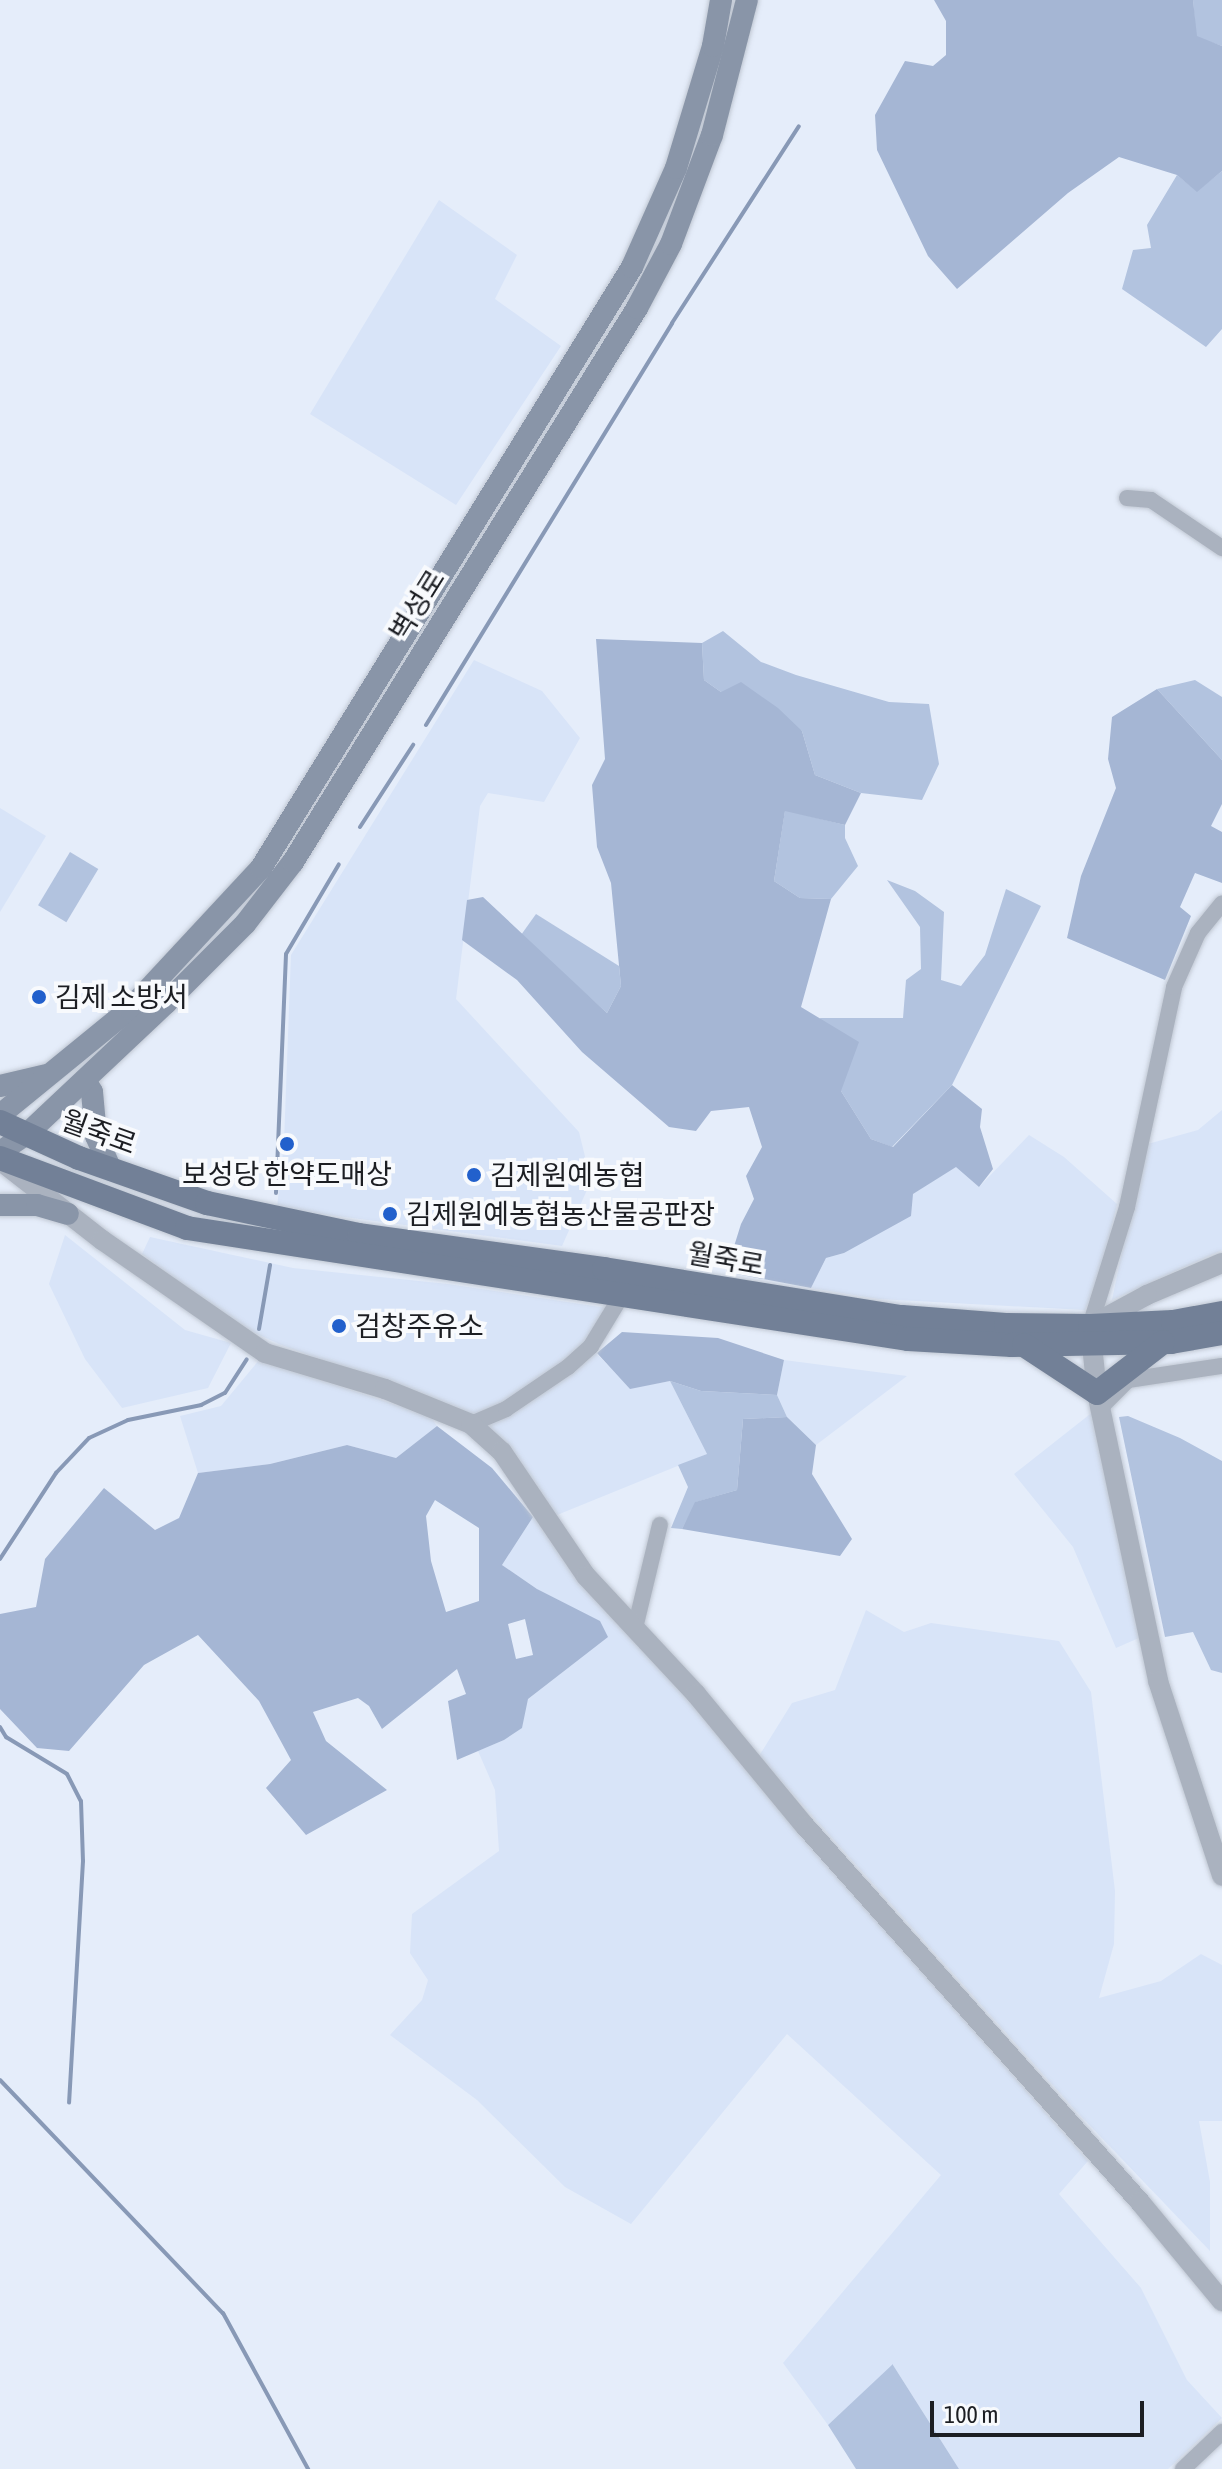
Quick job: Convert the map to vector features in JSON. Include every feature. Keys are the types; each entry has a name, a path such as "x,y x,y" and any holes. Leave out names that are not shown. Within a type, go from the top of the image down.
{"main road":[{"name":"벽성로","path":"0,1115 130,1009 261,868 632,267 676,168 713,46 721,0"},
{"name":"벽성로","path":"0,1152 24,1135 85,1080 245,924 293,862 637,308 671,244 712,135 747,0"},
{"path":"0,1086 55,1072"},
{"path":"85,1080 92,1092 96,1136 111,1169"},
{"name":"월죽로","path":"0,1122 24,1135 207,1203 359,1235 604,1269 902,1317 1163,1342 1222,1333"},
{"name":"월죽로","path":"0,1159 187,1228 908,1339 1024,1345 1222,1313"},
{"path":"0,1205 37,1205 68,1214"},
{"path":"1024,1345 1099,1400 1163,1342"}],"street":[{"path":"1127,498 1151,500 1222,548"},
{"path":"1222,903 1198,933 1174,987 1127,1207 1091,1334 1099,1400 1158,1681 1222,1876"},
{"path":"0,1159 68,1214 238,1338 265,1353 374,1385 471,1424 502,1452 565,1549 1140,2202 1222,2301"},
{"path":"1091,1334 1147,1295 1222,1263"},
{"path":"471,1424 506,1409 568,1367 591,1346 622,1295"},
{"path":"1099,1400 1128,1380 1222,1366"},
{"path":"635,1628 660,1525"},
{"path":"1183,2469 1222,2432"}],"shaded area":[{"path":"934,0 1193,0 1197,36 1222,46 1222,171 1197,192 1177,175 1119,157 1068,193 957,289 928,256 877,150 875,115 905,61 933,66 946,55 946,21"},
{"path":"1193,0 1222,0 1222,46 1196,37"},
{"path":"1222,171 1222,329 1206,347 1122,289 1133,250 1151,248 1147,225 1177,175 1197,191"},
{"path":"439,200 517,255 495,299 561,346 456,505 310,414"},
{"path":"723,631 761,662 796,675 889,702 929,704 939,764 922,800 861,793 815,775 802,731 721,692 704,680 702,643"},
{"path":"596,639 702,643 704,680 721,692 741,682 778,708 802,731 815,775 861,793 845,825 785,811 774,881 800,898 831,899 801,1007 859,1042 841,1091 871,1139 893,1147 952,1085 982,1109 980,1127 993,1169 979,1187 956,1167 913,1194 911,1216 844,1253 826,1258 811,1288 726,1272 741,1224 754,1199 746,1176 762,1147 749,1107 711,1111 696,1131 669,1127 582,1052 517,980 462,940 467,900 483,897 607,1013 621,986 611,883 597,847 592,785 605,759"},
{"path":"474,660 542,691 580,738 544,802 488,793 480,806 456,999 579,1132 591,1181 562,1246 277,1208 284,1142 291,955"},
{"path":"1195,680 1222,697 1222,760 1157,689"},
{"path":"1157,689 1222,760 1222,804 1211,826 1222,832 1222,883 1195,873 1180,907 1191,916 1165,980 1067,938 1081,876 1116,788 1108,759 1112,717"},
{"path":"0,808 46,836 0,912"},
{"path":"785,810 845,825 845,838 858,866 831,899 800,898 774,881"},
{"path":"70,852 98,869 66,922 38,905"},
{"path":"887,880 915,891 944,912 941,980 961,986 985,955 1006,889 1041,906 952,1085 892,1147 871,1139 841,1091 820,1018 903,1018 906,980 921,969 920,927"},
{"path":"536,914 619,966 621,986 607,1013 521,935"},
{"path":"1222,1110 1222,1250 1112,1300 1144,1145 1198,1130"},
{"path":"1029,1135 1064,1157 1117,1204 1099,1280 1085,1310 879,1299 811,1288 826,1258 844,1253 913,1194 956,1166 979,1187"},
{"path":"65,1235 185,1330 231,1343 208,1388 122,1408 85,1359 49,1284"},
{"path":"150,1237 293,1268 448,1284 607,1308 591,1337 597,1354 630,1388 670,1381 707,1454 557,1515 472,1416 279,1344 233,1323 142,1254"},
{"path":"622,1332 718,1338 784,1360 777,1395 701,1391 670,1381 630,1389 597,1353"},
{"path":"259,1360 430,1416 437,1426 396,1458 347,1445 270,1464 198,1473 180,1416 221,1406"},
{"path":"784,1360 907,1376 816,1445 787,1417 777,1395"},
{"path":"670,1381 701,1391 777,1395 787,1417 743,1419 737,1490 696,1502 682,1529 671,1528 688,1487 678,1465 707,1454"},
{"path":"1094,1411 1141,1637 1116,1648 1073,1547 1014,1474"},
{"path":"1128,1416 1180,1438 1222,1461 1222,1673 1211,1670 1193,1632 1165,1637 1119,1417"},
{"path":"787,1417 816,1445 812,1474 852,1539 840,1556 682,1529 695,1502 737,1490 743,1419"},
{"path":"437,1426 492,1468 533,1517 502,1565 537,1589 600,1621 608,1637 528,1699 522,1728 504,1740 457,1760 448,1701 466,1694 457,1669 382,1729 369,1706 358,1698 313,1712 326,1741 387,1790 306,1835 266,1788 291,1760 259,1701 198,1635 144,1665 69,1751 37,1748 0,1709 0,1614 36,1607 45,1559 104,1488 155,1530 179,1518 198,1473 270,1464 347,1445 396,1458","holes":["435,1500 479,1528 479,1601 446,1612 431,1561 426,1516","525,1619 533,1655 516,1659 508,1624"]},
{"path":"533,1517 866,1908 1088,2161 1059,2194 1141,2288 1187,2380 1222,2418 1168,2469 959,2469 893,2365 828,2425 783,2363 941,2175 787,2034 631,2224 565,2187 477,2100 390,2035 422,2000 428,1980 410,1953 412,1914 499,1851 495,1790 478,1751 504,1740 528,1699 607,1637 502,1565"},
{"path":"866,1610 904,1632 931,1623 1059,1641 1091,1692 1115,1891 1114,1944 1099,1998 1161,1981 1201,1954 1222,1965 1222,2121 1199,2121 1210,2182 1210,2251 1075,2110 759,1756 792,1703 835,1690"},
{"path":"893,2364 959,2469 856,2469 828,2425"}],"waterway":[{"path":"426,725 672,323 799,126"},
{"path":"360,827 413,745"},
{"path":"276,1193 286,954 339,864"},
{"path":"259,1329 270,1265"},
{"path":"0,1559 56,1473 89,1438 128,1420 201,1405 225,1393 247,1359"},
{"path":"0,1727 6,1737 67,1774 81,1801 83,1861 69,2103"},
{"path":"0,2080 223,2313 308,2469"}],"place":[{"name":"김제 소방서","path":"39,997"},
{"name":"보성당 한약도매상","path":"287,1144"},
{"name":"김제원예농협","path":"474,1175"},
{"name":"김제원예농협농산물공판장","path":"390,1214"},
{"name":"검창주유소","path":"339,1326"}]}
